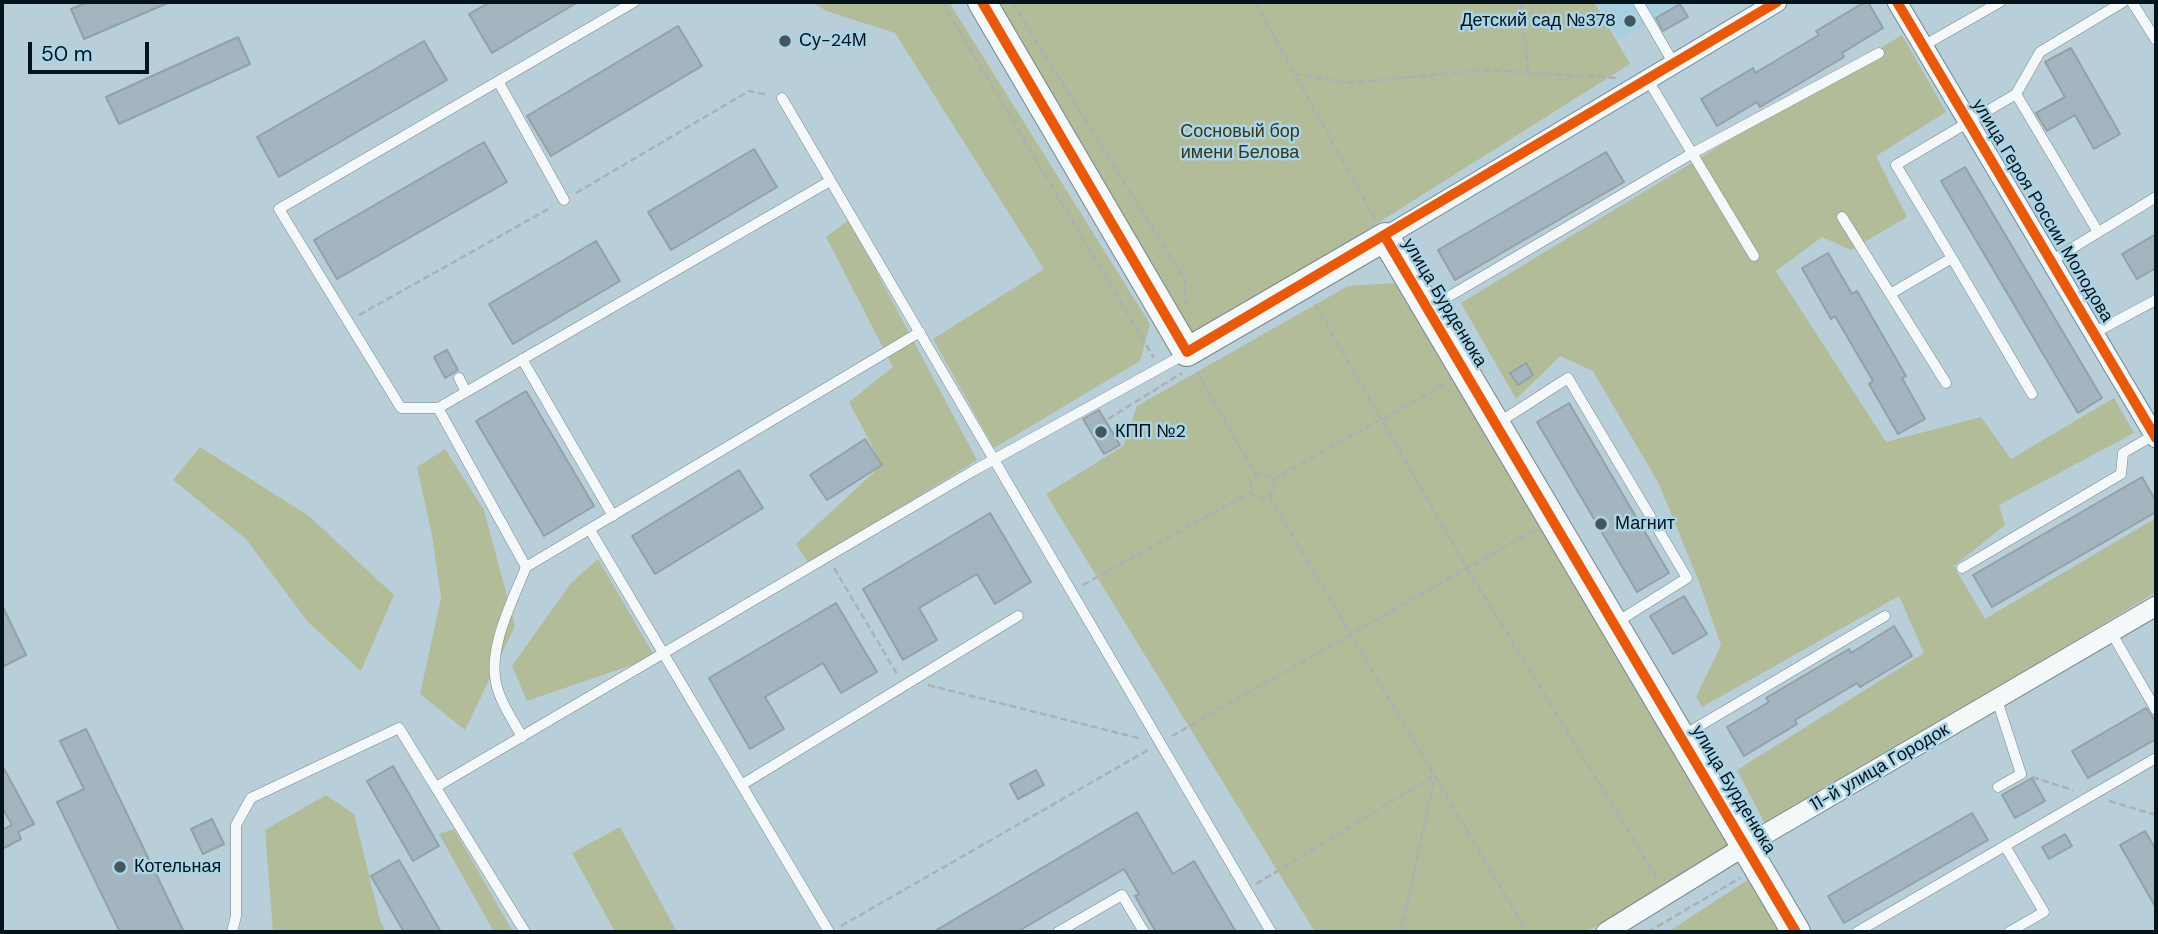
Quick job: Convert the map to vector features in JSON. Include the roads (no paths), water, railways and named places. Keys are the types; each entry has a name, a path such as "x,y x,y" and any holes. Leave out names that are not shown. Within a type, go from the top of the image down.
{"street":[{"path":"982,2 1187,352"},
{"path":"1385,237 1777,2"},
{"name":"улица Героя России Молодова","path":"1897,2 2155,436"},
{"name":"улица Бурденюка","path":"1187,352 1385,237 1796,932"},
{"name":"11-й улица Городок","path":"1606,932 1668,896 1752,857 1997,699 2156,606"}],"lane":[{"path":"634,2 279,209 401,408 438,408 830,181"},
{"path":"1638,2 1674,64"},
{"path":"1923,46 2000,2"},
{"path":"2032,394 1896,164 2016,94 2039,52 2123,2"},
{"path":"2132,2 2156,40"},
{"path":"1428,309 1691,154 1879,53"},
{"path":"1648,80 1754,256"},
{"path":"498,81 564,200"},
{"path":"2016,94 2098,232"},
{"path":"782,98 1271,932"},
{"path":"2051,261 2156,197"},
{"path":"1842,217 1945,383"},
{"path":"1890,294 1952,258"},
{"path":"2094,333 2156,300"},
{"path":"522,737 503,702 496,684 493,664 505,618 526,567 920,332"},
{"path":"436,787 995,459 1187,352"},
{"path":"522,359 613,516"},
{"path":"459,378 466,392"},
{"path":"1496,424 1568,378 1687,578 1614,624"},
{"path":"438,408 526,567"},
{"path":"1962,568 2121,474 2123,453 2155,436"},
{"path":"590,530 830,932"},
{"path":"1681,737 1885,616"},
{"path":"743,784 1018,617"},
{"path":"2112,632 2156,709"},
{"path":"1997,699 2021,774 1998,787"},
{"path":"232,932 236,916 236,825 251,798 399,729 525,932"},
{"path":"1857,932 2156,758"},
{"path":"2006,846 2044,912 2008,932"},
{"path":"1058,932 1122,895 1144,932"}],"place":[{"name":"Детский сад №378","path":"1630,21"},
{"name":"Су-24М","path":"785,41"},
{"name":"КПП №2","path":"1101,432"},
{"name":"Магнит","path":"1601,524"},
{"name":"Котельная","path":"120,867"}],"park label":[{"name":"Сосновый бор имени Белова","path":"1240,142"}]}
